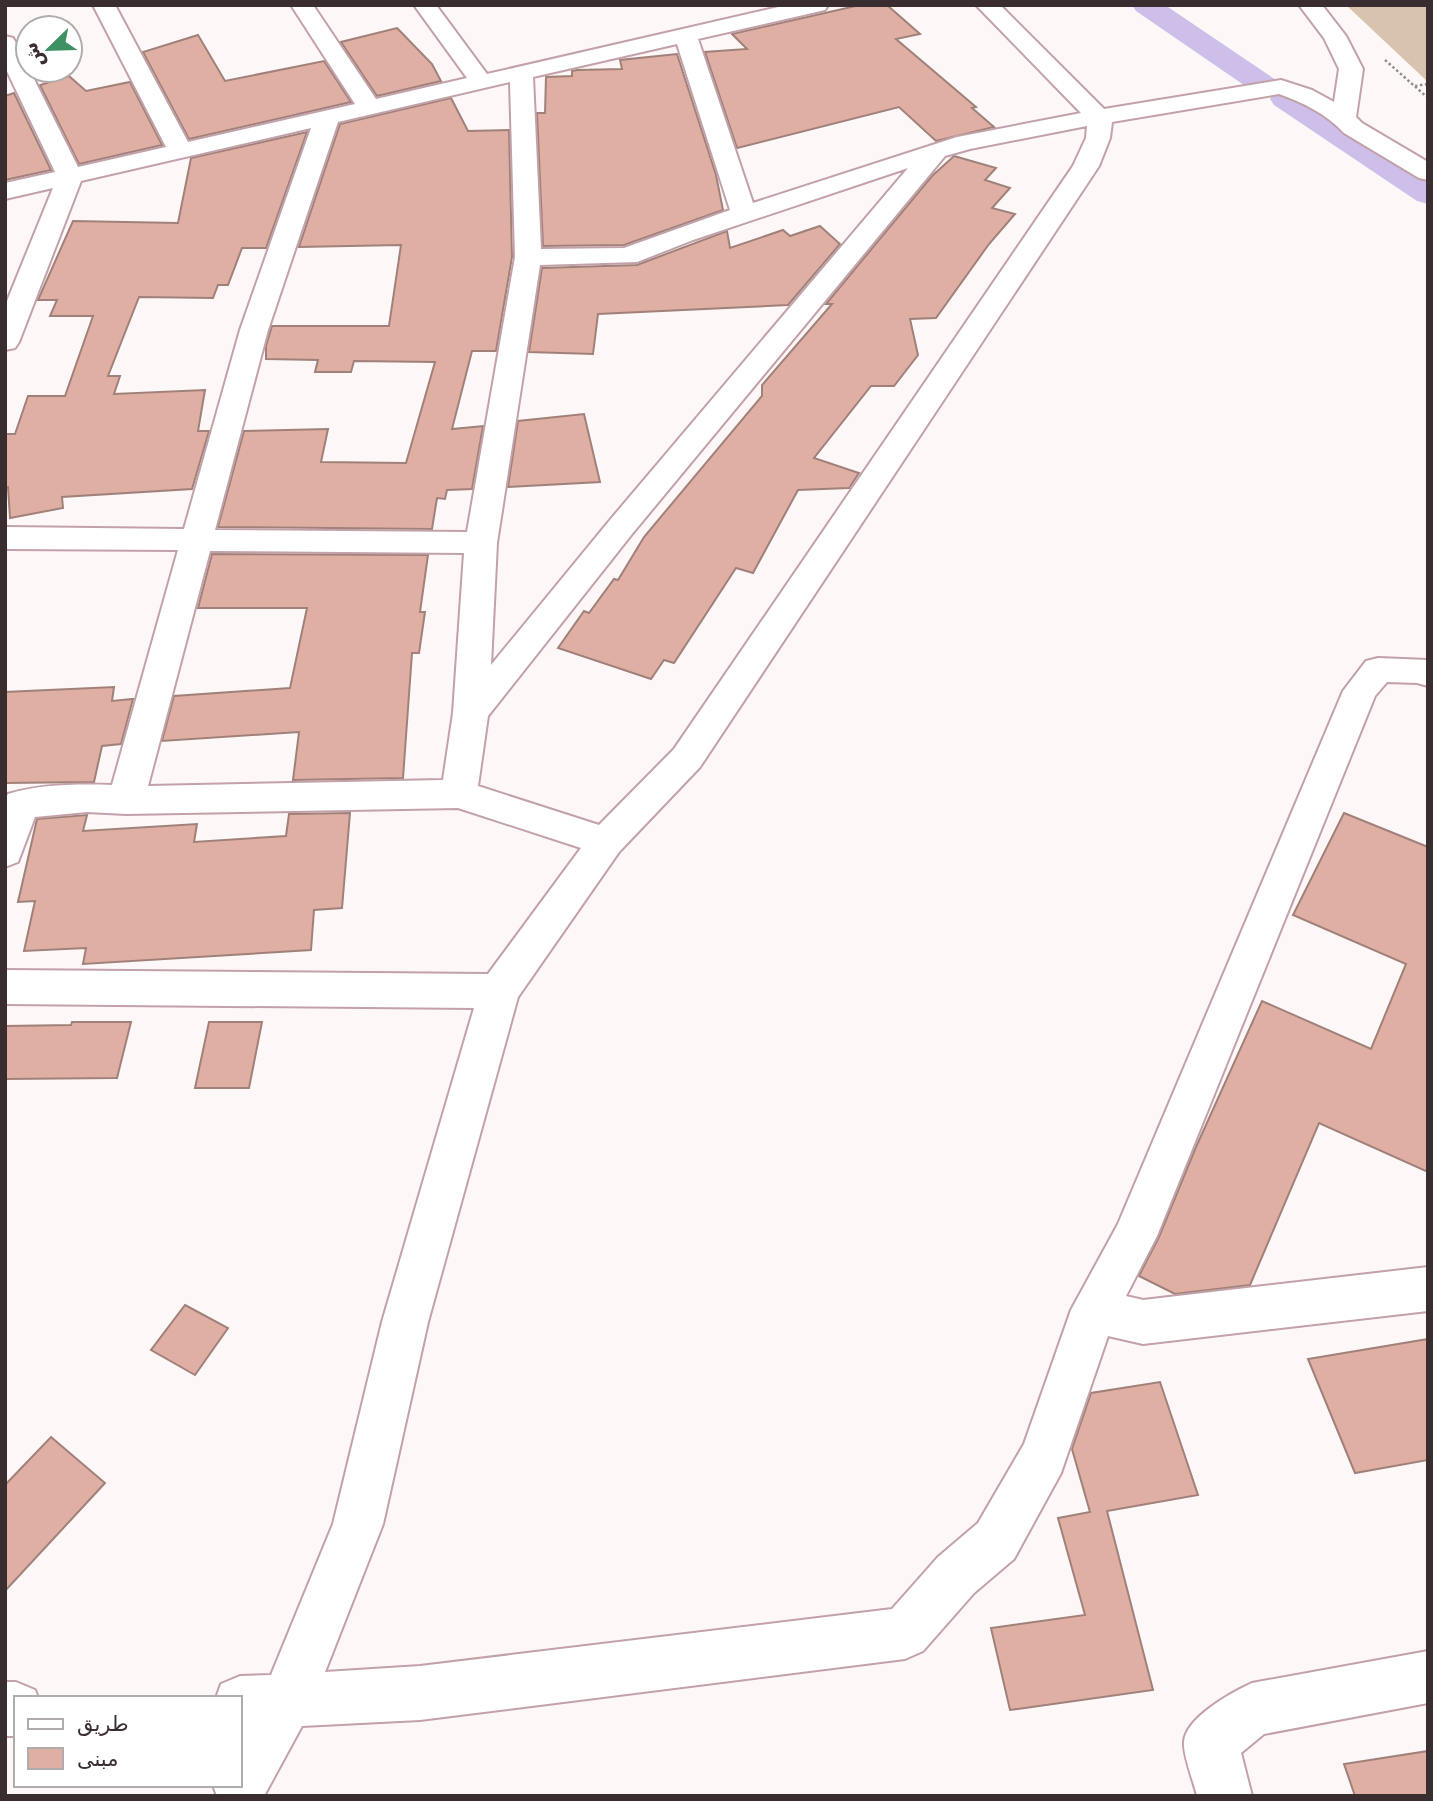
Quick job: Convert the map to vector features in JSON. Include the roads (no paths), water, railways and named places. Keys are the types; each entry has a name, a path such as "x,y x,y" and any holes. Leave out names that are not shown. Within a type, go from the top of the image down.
{"street":[{"path":"104,5 181,151"},
{"path":"302,5 369,106"},
{"path":"425,5 482,83"},
{"path":"5,191 817,5"},
{"path":"987,5 1100,118"},
{"path":"1310,5 1335,36 1351,69 1344,118"},
{"path":"685,34 744,214"},
{"path":"5,43 70,176 5,342"},
{"path":"459,794 471,713 481,543 528,257 521,73"},
{"path":"528,257 628,256 744,214 966,142 1168,104 1281,87 1304,95 1344,118 1353,128 1428,173"},
{"path":"126,800 254,330 328,115"},
{"path":"242,1778 263,1702 358,1524 405,1322 499,991 606,842 687,758 885,460 958,358 977,325 1086,166 1098,138 1100,118"},
{"path":"471,713 621,527 936,151"},
{"path":"5,538 481,543"},
{"path":"263,1702 419,1693 905,1633 956,1575 996,1541 1044,1456 1094,1310 1135,1236 1360,691 1378,670 1425,671 1428,674"},
{"path":"5,852 20,804 87,798 126,800 459,794 606,842"},
{"path":"5,987 499,991"},
{"path":"1094,1310 1143,1322 1428,1289"},
{"path":"1226,1796 1211,1742 1252,1710 1428,1676"}],"waterway":[{"path":"1146,5 1268,88"},
{"path":"1285,99 1428,194"}]}
